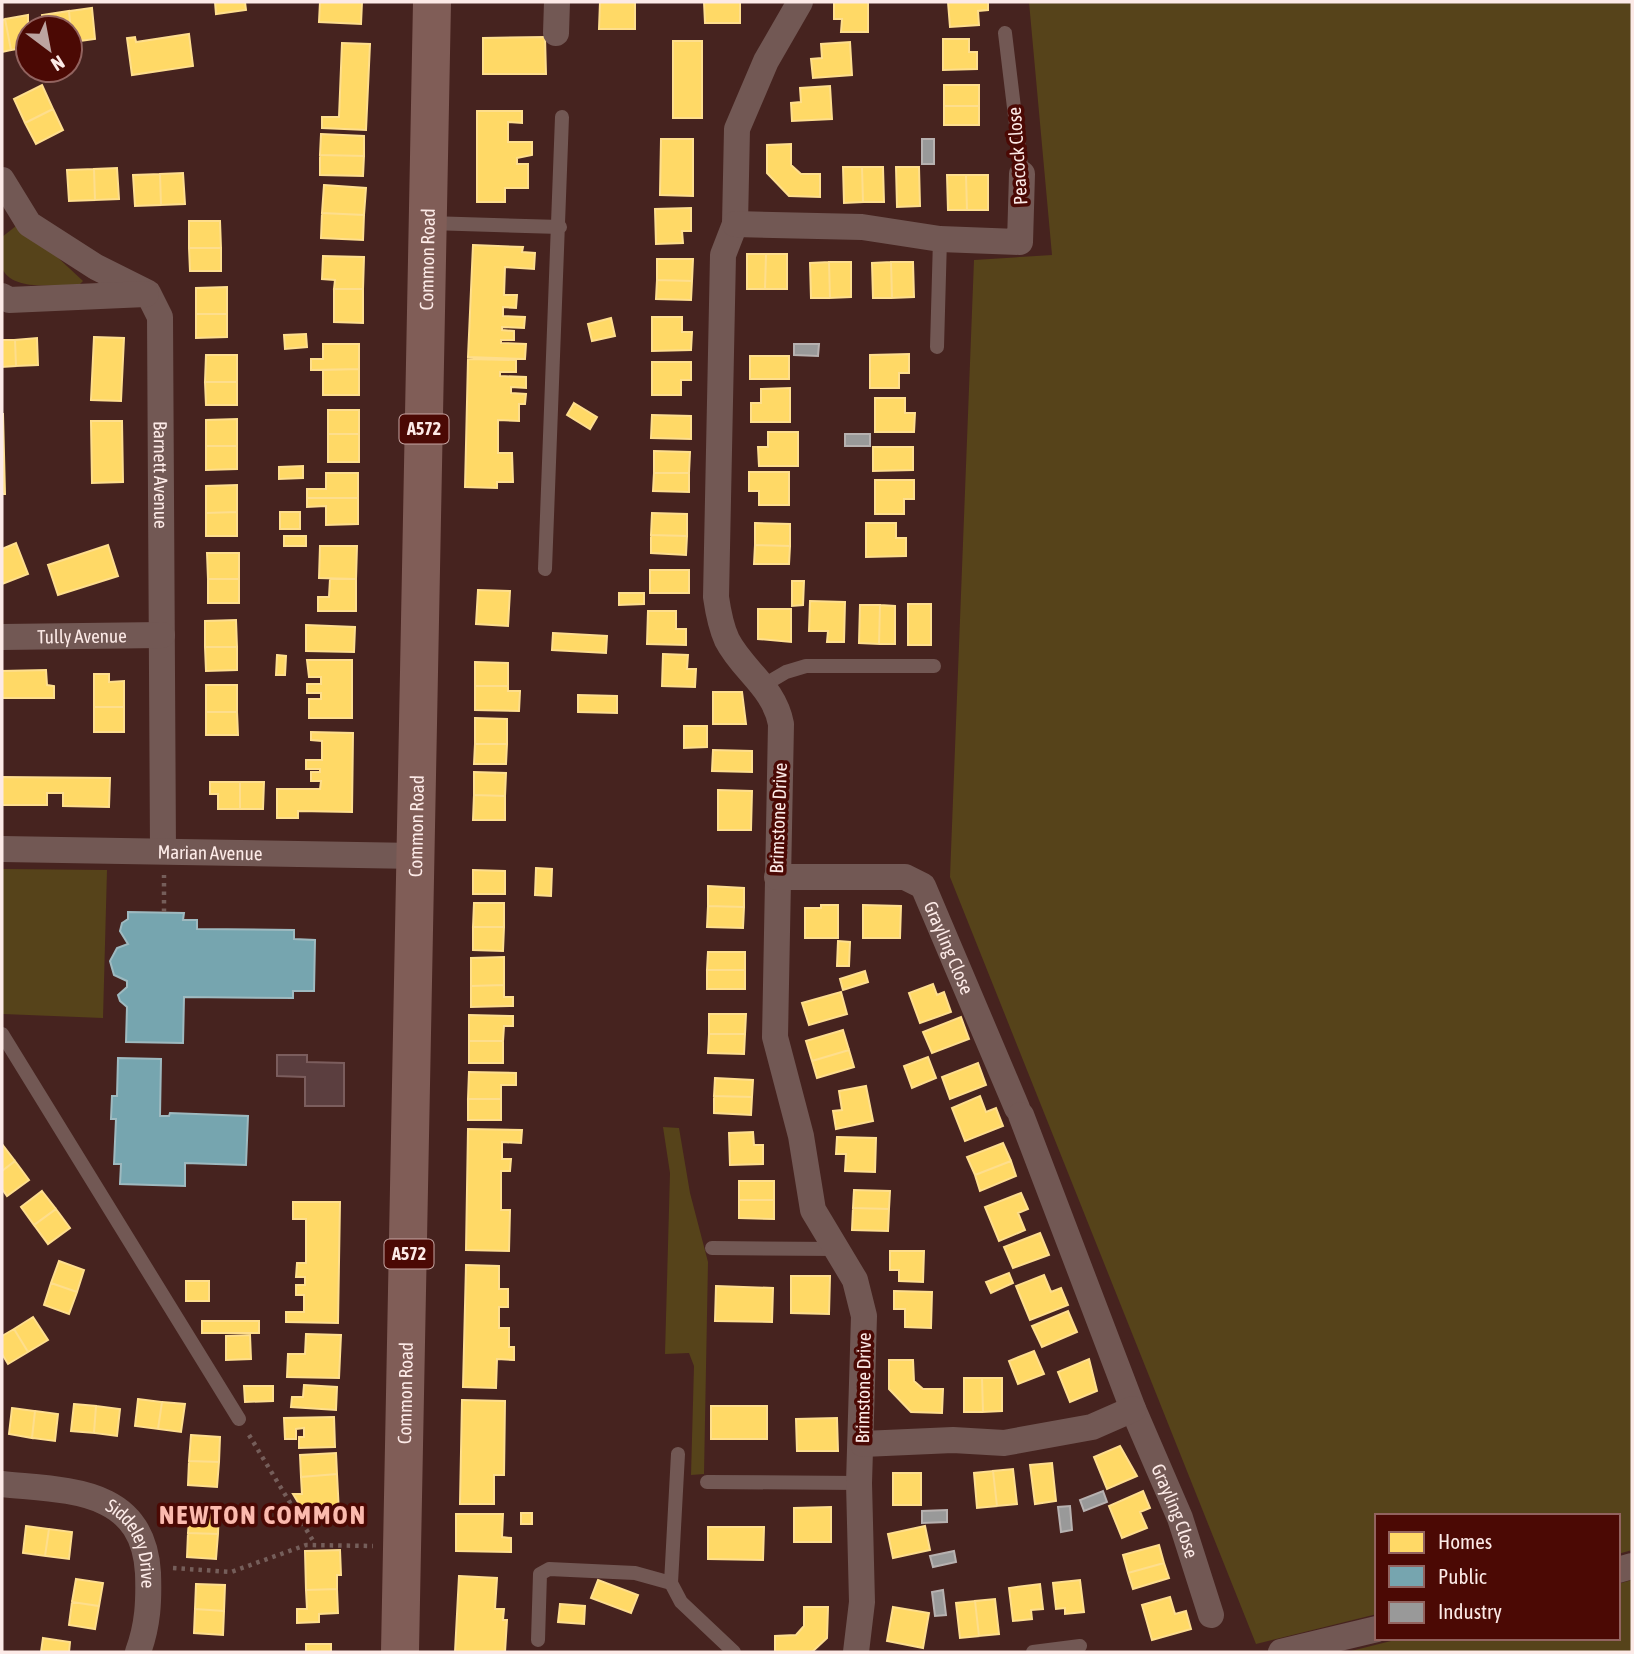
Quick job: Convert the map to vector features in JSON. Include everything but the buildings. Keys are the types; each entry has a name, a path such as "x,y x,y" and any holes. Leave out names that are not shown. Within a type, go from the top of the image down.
{"main road":[{"name":"Common Road","path":"400,1652 432,2"}],"street":[{"path":"555,33 556,2"},
{"name":"Brimstone Drive","path":"800,2 766,61 737,129 735,224 723,255 716,597 727,639 773,697 781,724 775,1037 801,1136 813,1210 855,1280 864,1315 863,1444 859,1483 862,1602 856,1652"},
{"name":"Peacock Close","path":"735,224 862,227 940,239 1020,242 1021,174"},
{"path":"2,180 10,214 96,267 148,293"},
{"path":"2,296 9,300 148,293"},
{"name":"Barnett Avenue","path":"148,293 160,317 164,861"},
{"name":"Tully Avenue","path":"2,637 162,635"},
{"name":"Marian Avenue","path":"2,849 164,861 417,856"},
{"name":"Grayling Close","path":"777,877 905,877 923,886 1019,1111 1133,1409 1180,1518 1211,1615"},
{"path":"863,1444 953,1440 1004,1443 1092,1427 1133,1409"},
{"name":"Siddeley Drive","path":"2,1484 71,1492 116,1506 137,1530 147,1566 146,1630 138,1652"},
{"path":"1281,1652 1375,1629"}],"lane":[{"name":"Peacock Close","path":"1005,33 1021,174"},
{"path":"545,569 560,227 562,117"},
{"path":"429,223 560,227"},
{"path":"937,347 940,239"},
{"path":"764,685 786,672 806,666 934,666"},
{"path":"2,1034 239,1419"},
{"path":"712,1248 838,1249"},
{"path":"678,1454 671,1583 681,1602 734,1652"},
{"path":"707,1482 859,1483"},
{"path":"538,1640 540,1574 549,1569 635,1573 671,1583"},
{"path":"1033,1652 1080,1646"}],"path":[{"path":"163,912 164,861"},
{"path":"239,1419 316,1545"},
{"path":"147,1566 231,1572 306,1545 402,1547"}],"shaded area":[{"path":"1029,2 1632,2 1632,1550 1620,1553 1620,1514 1375,1514 1375,1614 1256,1644 950,877 974,260 1052,255"},
{"path":"16,226 40,241 83,281 79,285 38,285 9,277 2,267 2,237"},
{"path":"2,869 107,870 103,1018 3,1014"},
{"path":"663,1127 679,1128 690,1193 708,1262 704,1474 691,1475 694,1366 689,1353 665,1354 670,1173"},
{"path":"1632,1580 1632,1652 1347,1652 1395,1640 1620,1640 1620,1583"}],"district":[{"name":"NEWTON COMMON","path":"263,1515"}]}
